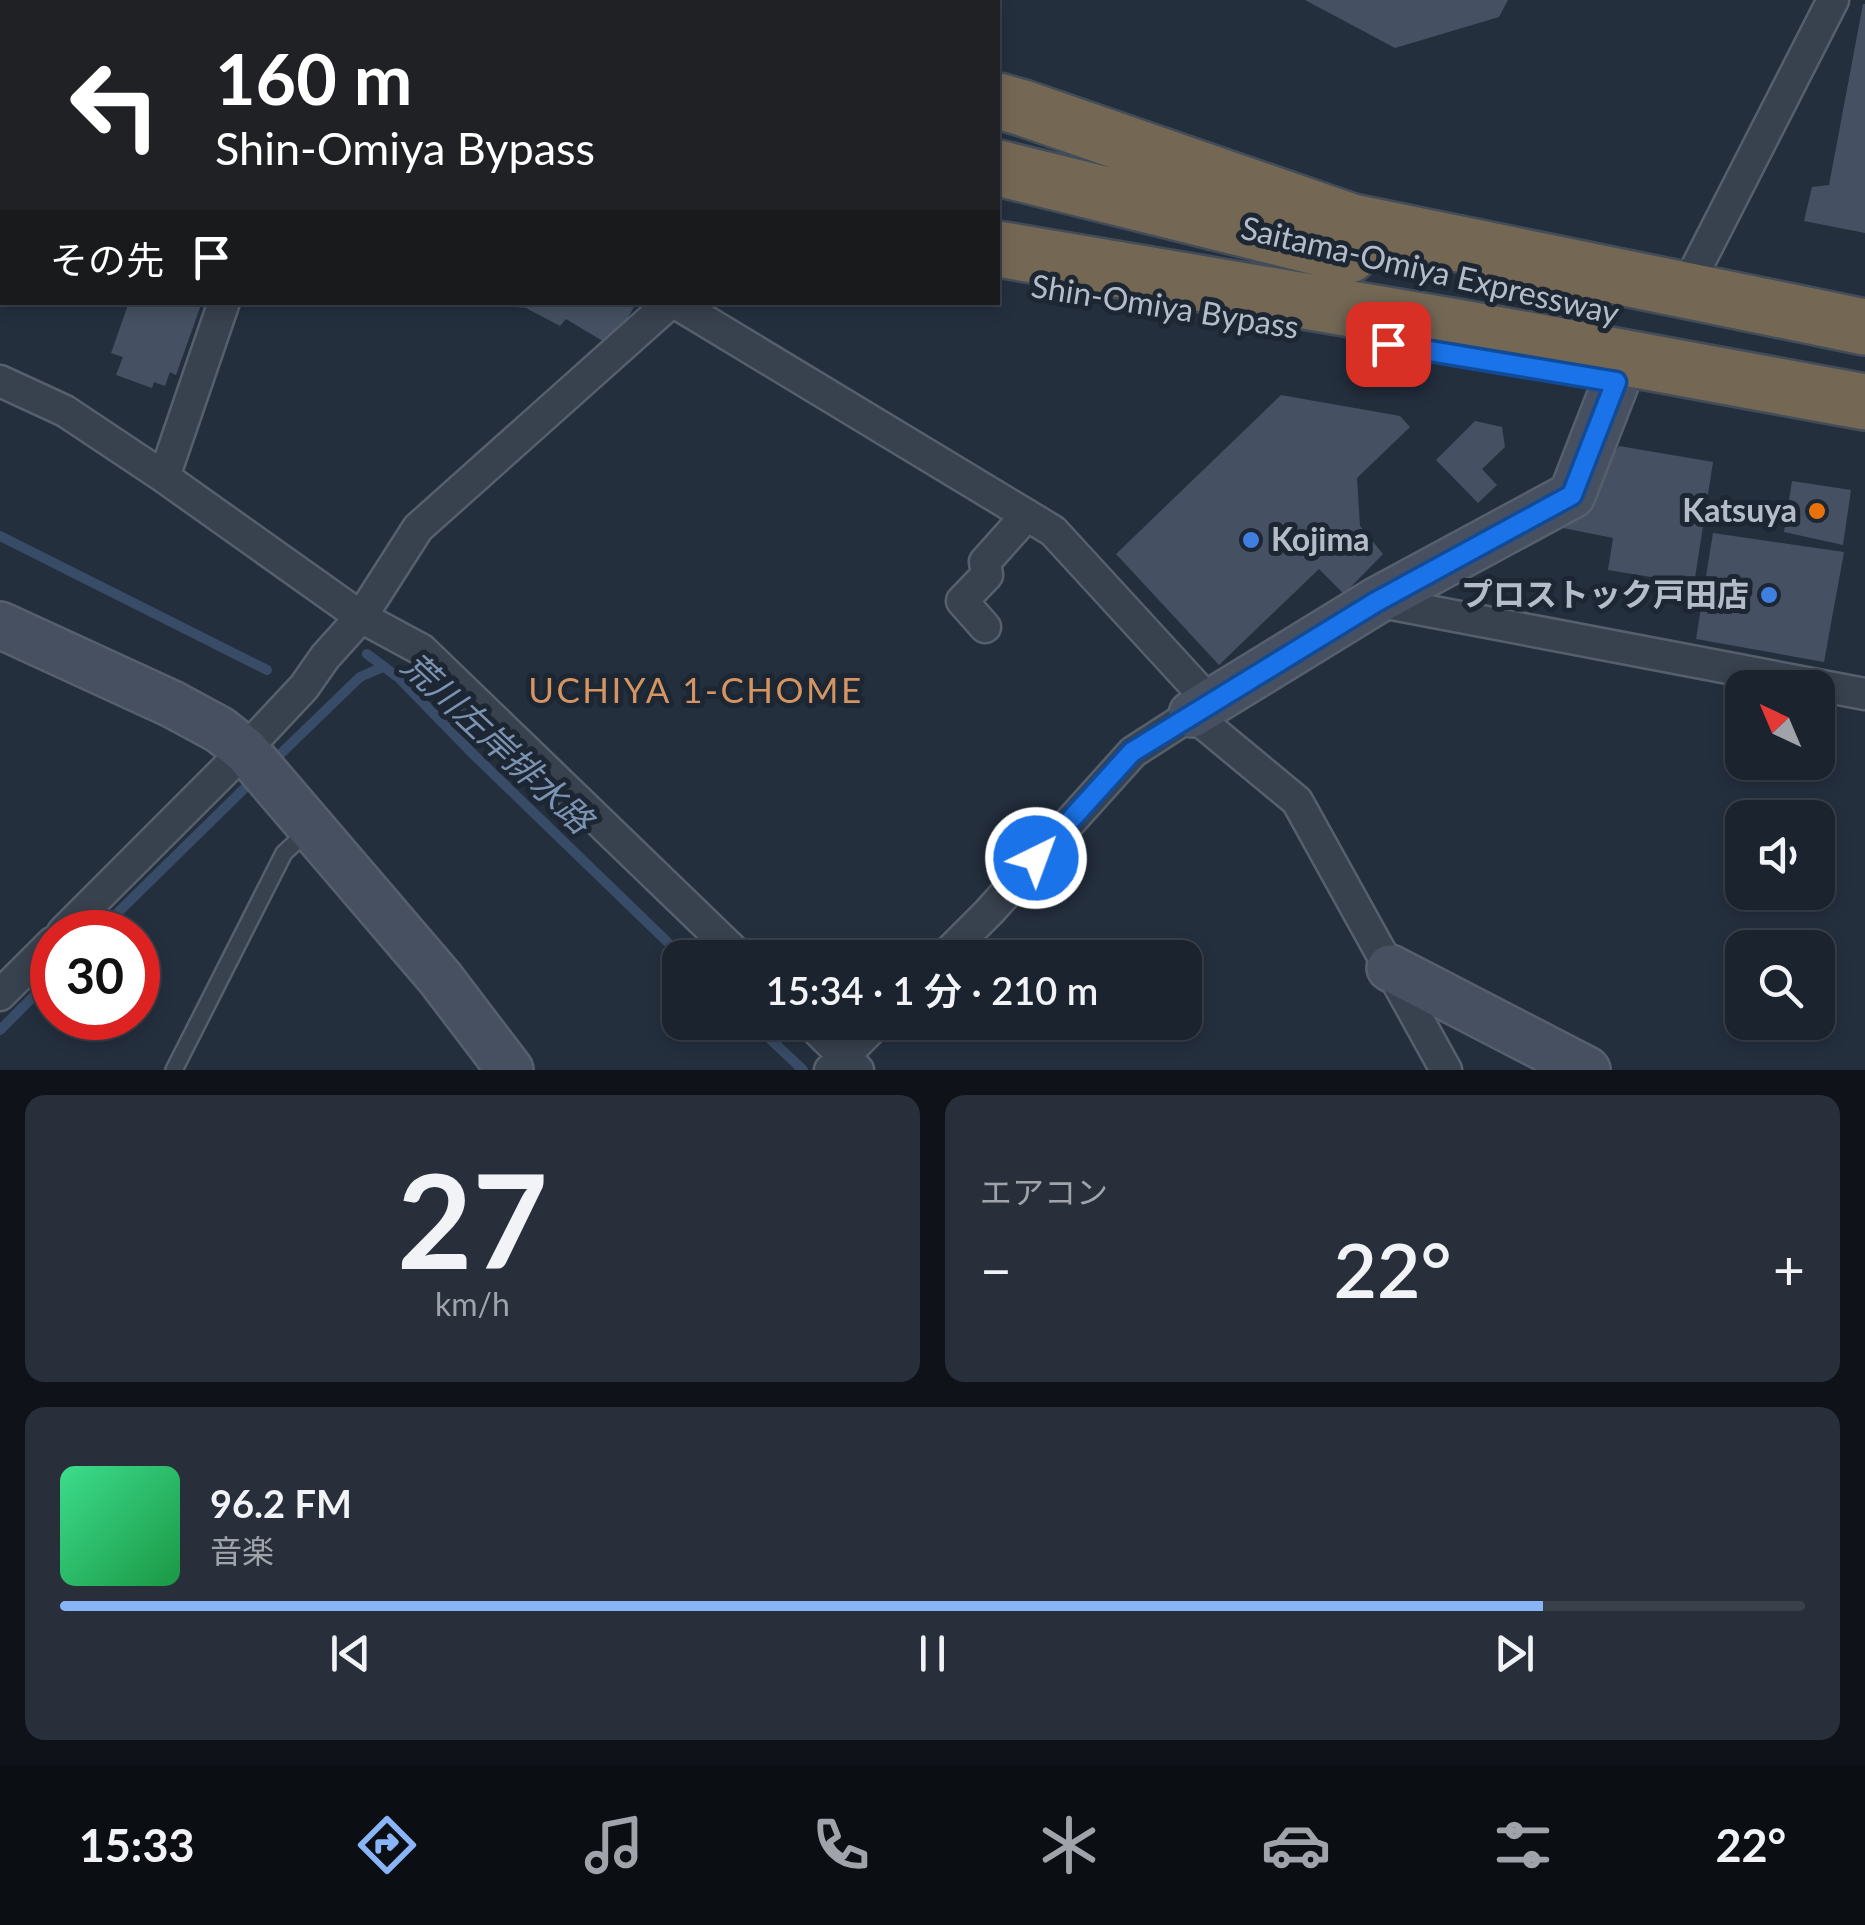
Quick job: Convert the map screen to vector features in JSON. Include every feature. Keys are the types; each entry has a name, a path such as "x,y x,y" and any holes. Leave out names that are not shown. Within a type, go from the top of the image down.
{"highway":[{"path":"1000,102 1352,222 1865,327"},
{"name":"Saitama-Omiya Expressway","path":"1012,170 1473,286 1865,364"},
{"name":"Saitama-Omiya Expressway","path":"1000,249 1865,402"},
{"name":"Shin-Omiya Bypass","path":"1000,280 1865,427"}],"street":[{"path":"1684,292 1833,0"},
{"path":"164,477 223,305"},
{"path":"88,910 257,764 304,687 357,622 418,528 669,305"},
{"path":"677,305 1053,530 1200,708 1296,802 1446,1070"},
{"path":"0,380 65,411 164,477 357,622 422,650 722,940"},
{"path":"961,940 1132,752 1376,602 1572,495 1616,382"},
{"path":"986,627 962,601 987,576 985,562 1027,515"},
{"path":"1376,602 1865,694"},
{"path":"0,625 220,730 257,764 440,978 499,1062"},
{"path":"0,995 30,965"},
{"path":"1390,968 1587,1070"},
{"path":"822,1040 841,1066 863,1040"}],"lane":[{"path":"174,1070 284,852 312,827"}],"building":[{"path":"1305,0 1508,0 1499,17 1395,48"},
{"path":"1863,4 1865,233 1804,221 1812,187 1829,185"},
{"path":"128,305 201,305 176,375 170,372 165,386 154,382 152,388 116,375 123,357 111,353"},
{"path":"492,305 635,305 619,333 614,330 606,343 566,319 560,326 526,308"},
{"name":"Kojima","path":"1281,395 1400,416 1410,427 1357,478 1360,526 1383,554 1344,594 1319,569 1219,665 1116,554"},
{"path":"1475,421 1502,427 1505,447 1482,469 1497,485 1478,503 1436,460"},
{"path":"1619,446 1713,462 1694,584 1608,570 1613,538 1558,527"},
{"name":"Katsuya","path":"1792,481 1851,490 1843,545 1784,532"},
{"name":"プロストック戸田店","path":"1713,533 1844,552 1824,662 1696,639"}],"waterway":[{"path":"0,536 267,670"},
{"name":"荒川左岸排水路","path":"367,654 399,678 665,940"},
{"name":"荒川左岸排水路","path":"271,763 360,677 383,667"},
{"name":"荒川左岸排水路","path":"120,910 255,778"},
{"name":"荒川左岸排水路","path":"0,1030 30,1000"},
{"name":"荒川左岸排水路","path":"771,1040 803,1070"}],"place":[{"name":"Katsuya","path":"1817,511"},
{"name":"Kojima","path":"1251,540"},
{"name":"プロストック戸田店","path":"1769,595"}],"district":[{"name":"UCHIYA 1-CHOME","path":"696,691"}],"route":[{"path":"1036,858 1132,752 1376,602 1572,495 1616,382 1388,344"}]}
